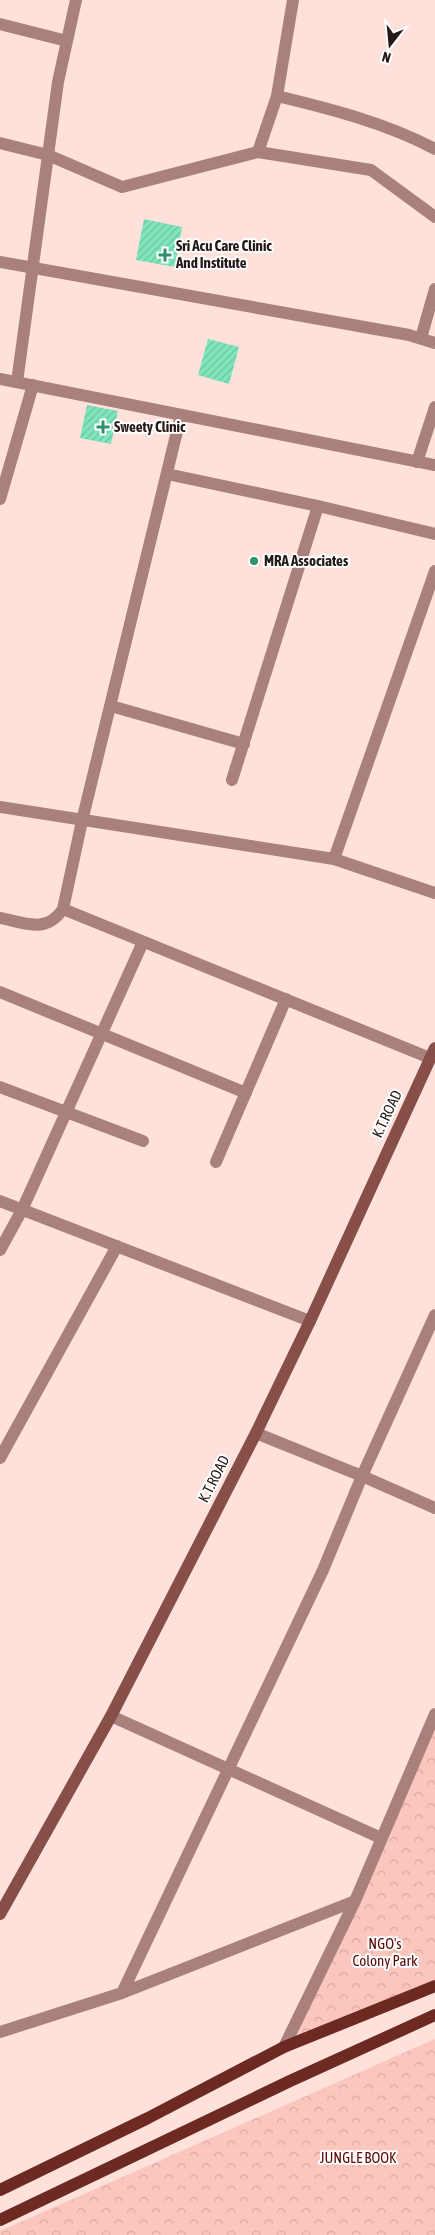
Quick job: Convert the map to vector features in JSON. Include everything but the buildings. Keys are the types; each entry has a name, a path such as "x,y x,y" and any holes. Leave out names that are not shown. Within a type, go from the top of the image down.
{"main road":[{"name":"K.T.ROAD","path":"0,1914 111,1716 256,1433 310,1321 432,1053"},
{"path":"0,2190 148,2118 284,2047 435,1986"},
{"path":"0,2220 290,2081 435,2015"}],"street":[{"path":"17,382 58,82 76,0"},
{"path":"258,152 277,96 293,0"},
{"path":"0,24 67,41"},
{"path":"277,96 331,109 412,136 435,149"},
{"path":"0,143 48,155 122,187 258,152 371,170 435,217"},
{"path":"0,262 421,338 435,343"},
{"path":"421,338 435,288"},
{"path":"0,379 435,465"},
{"path":"0,499 4,474 33,386"},
{"path":"417,462 435,407"},
{"path":"0,918 42,926 56,919 63,909 82,821 180,415"},
{"path":"167,474 318,506 435,534"},
{"path":"232,780 318,506"},
{"path":"334,859 435,571"},
{"path":"110,706 244,744"},
{"path":"0,807 334,859 435,893"},
{"path":"63,909 286,999 432,1053"},
{"path":"0,1250 22,1210 143,942"},
{"path":"0,992 246,1093"},
{"path":"216,1162 286,999"},
{"path":"0,1087 66,1110 143,1141"},
{"path":"0,1201 310,1321"},
{"path":"0,1458 117,1246"},
{"path":"122,1993 227,1767 323,1570 362,1476 435,1315"},
{"path":"256,1433 435,1508"},
{"path":"284,2047 356,1901 435,1714"},
{"path":"111,1716 381,1838"},
{"path":"0,2032 122,1993 356,1901"}],"green space":[{"name":"NGO's Colony Park","path":"435,1714 435,1986 284,2047"},
{"name":"JUNGLE BOOK","path":"435,2039 435,2235 0,2235 0,2231"}],"place":[{"name":"Sri Acu Care Clinic And Institute","path":"165,255"},
{"name":"Sweety Clinic","path":"103,427"},
{"name":"MRA Associates","path":"254,561"}]}
